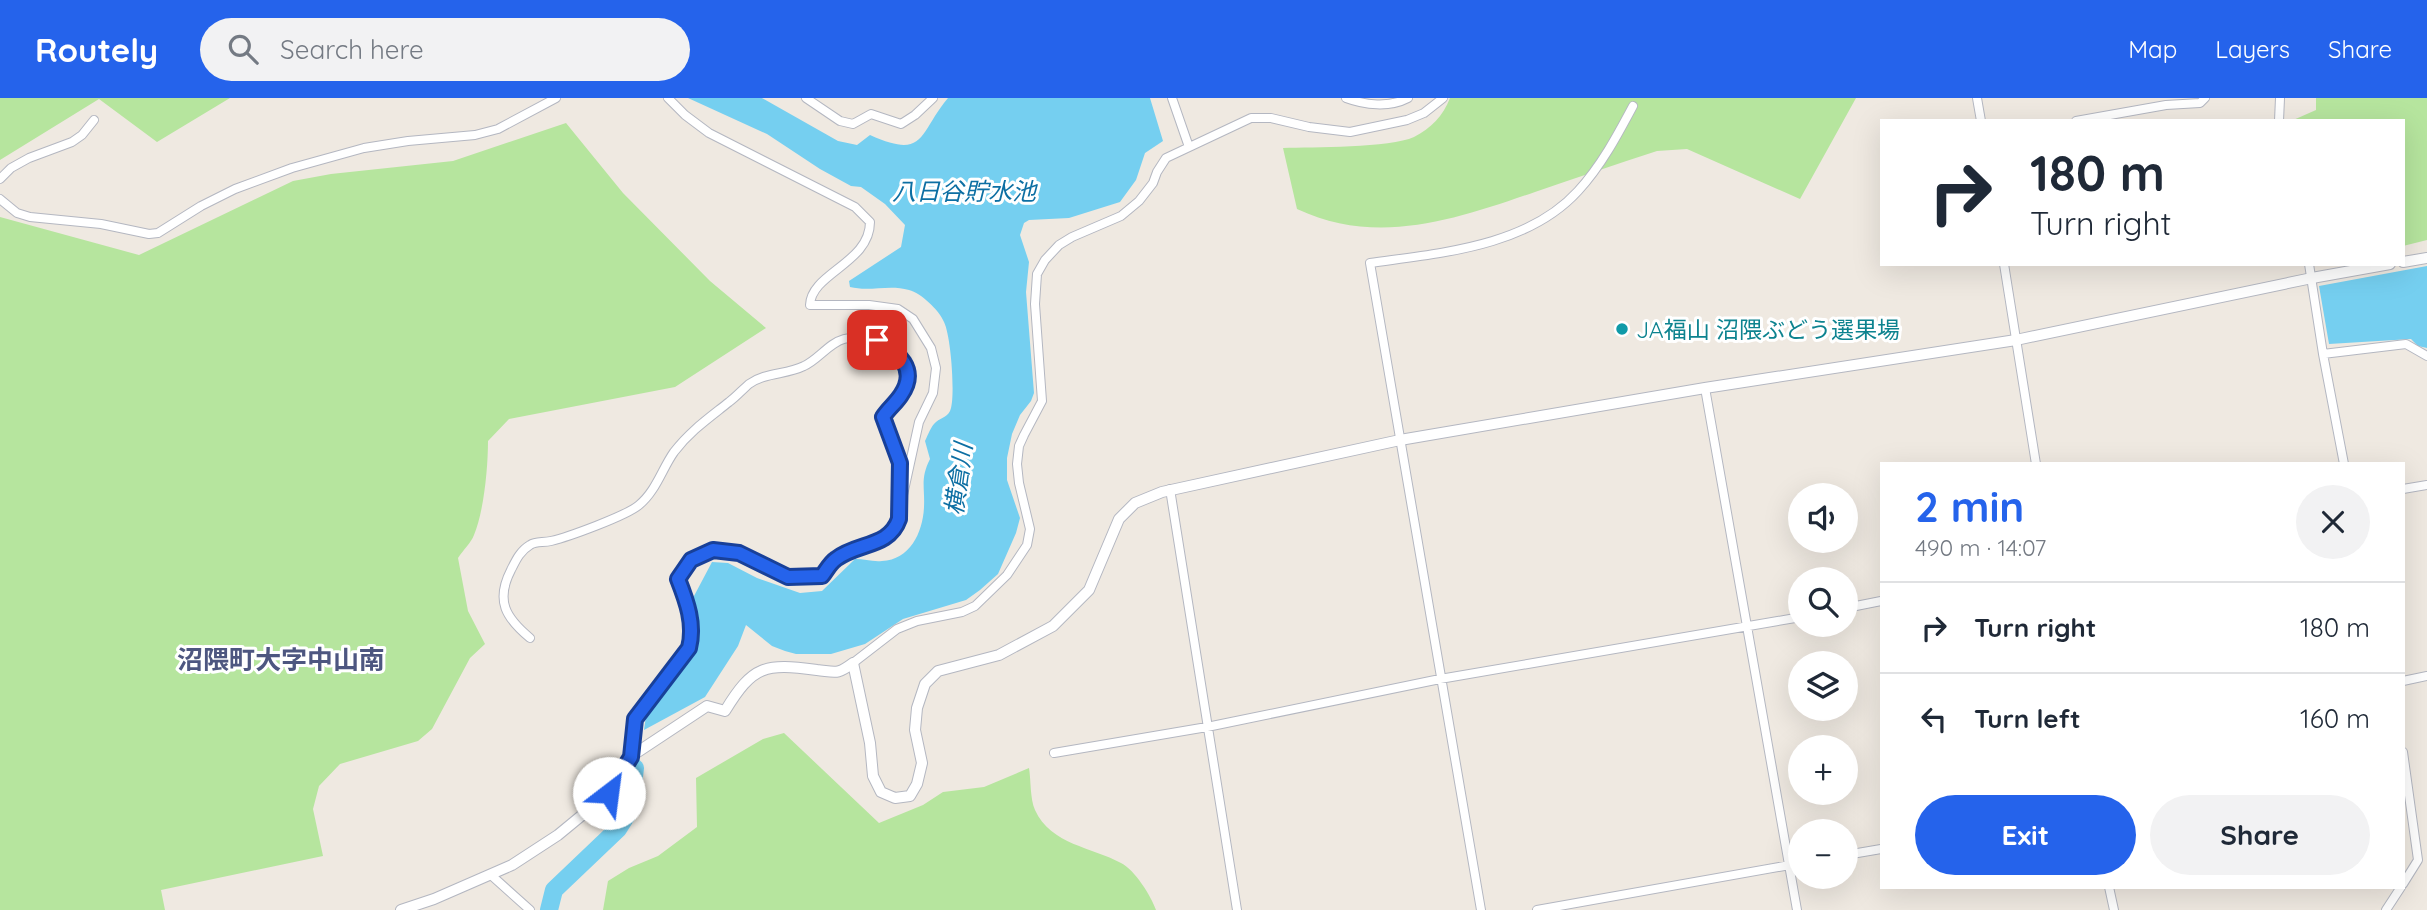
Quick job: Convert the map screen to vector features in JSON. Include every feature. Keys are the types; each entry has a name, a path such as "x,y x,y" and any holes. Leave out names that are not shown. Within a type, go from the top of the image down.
{"street":[{"path":"0,200 18,213 30,217 101,224 149,234 158,233 201,206 235,189 292,168 364,148 475,135 498,129 556,98"},
{"path":"631,757 635,719 689,648 692,635 689,607 678,579 691,560 713,550 739,553 788,577 822,576 835,559 889,537 899,519 919,422 933,393 936,368 931,348 913,319 898,309 869,305 810,305 813,294 824,281 863,247 870,234 870,222 855,207 709,133 685,116 668,98"},
{"path":"806,98 839,121 853,124 871,114 901,124 933,98"},
{"path":"1172,98 1189,147"},
{"path":"1346,98 1369,104 1398,103 1408,98"},
{"path":"401,910 512,865 558,835 609,793 631,757 707,706 725,711 737,691 753,674 768,667 839,673 897,629 975,606 1007,575 1027,545 1030,529 1017,464 1019,446 1042,401 1035,304 1037,274 1059,245 1121,216 1139,201 1153,183 1166,158 1251,118 1271,118 1309,127 1350,132 1407,120 1424,113 1443,98"},
{"path":"1977,98 1981,119"},
{"path":"2085,119 2164,102 2200,103 2205,98"},
{"path":"2279,119 2280,98"},
{"path":"1481,910 1370,263 1442,253 1501,238 1532,226 1559,209 1577,193 1602,161 1633,106"},
{"path":"0,179 11,168 29,158 72,142 82,135 94,120"},
{"path":"2405,262 2427,258"},
{"path":"2004,266 2036,462"},
{"path":"2309,266 2344,462"},
{"path":"853,663 870,743 873,776 881,792 895,799 910,796 917,784 922,763 915,730 917,708 925,684 938,671 999,655 1053,626 1089,590 1119,519 1135,503 1170,489 1400,440 1704,388 2016,341 2379,266"},
{"path":"530,638 509,617 503,594 504,583 519,555 527,547 534,543 560,539 639,505 655,486 672,454 693,429 749,384 766,375 804,367 841,340 859,337 877,340 896,351 905,363 907,379 903,393 883,417 900,463 899,519"},
{"path":"2323,354 2406,344 2427,356"},
{"path":"1704,388 1788,860"},
{"path":"2405,489 2427,485"},
{"path":"1170,489 1237,910"},
{"path":"1858,606 1880,601"},
{"path":"1054,753 1207,727 1440,679 1788,620"},
{"path":"2405,681 2427,676"},
{"path":"2405,767 2423,859 2405,882"},
{"path":"1858,853 1880,849"},
{"path":"1537,910 1788,866"},
{"path":"491,875 530,910"},
{"path":"1793,889 1797,910"},
{"path":"2109,889 2114,910"},
{"path":"2386,910 2400,889"}],"green space":[{"path":"0,98 230,98 157,142 99,99 0,160"},
{"path":"1450,98 1856,98 1800,199 1687,149 1657,151 1476,211 1417,225 1357,226 1327,220 1297,209 1283,148 1403,141 1426,130 1440,116"},
{"path":"2316,98 2427,98 2427,240 2405,246 2405,119 2296,119 2316,110"},
{"path":"566,123 623,193 710,281 766,328 675,387 509,419 488,441 480,514 473,538 458,558 468,611 485,644 470,658 432,729 418,741 340,764 319,786 313,809 323,856 161,890 165,910 0,910 0,217 139,255 293,181 331,174 453,161"},
{"path":"784,733 879,823 923,805 943,792 984,787 1029,768 1033,806 1042,822 1051,831 1073,844 1126,866 1142,884 1156,910 603,910 608,881 629,868 658,856 697,827 696,778 763,739"}],"water":[{"name":"八日谷貯水池","path":"688,98 762,98 838,141 857,145 870,135 902,145 919,139 948,98 1150,98 1163,141 1145,153 1136,180 1120,202 1069,218 1029,220 1024,223 1020,235 1029,262 1026,292 1034,393 1012,434 1007,458 1007,480 1020,518 998,574 966,600 903,619 865,644 831,654 796,654 785,651 772,646 746,625 738,646 705,697 644,730 646,716 696,646 692,609 694,596 712,562 728,563 757,578 800,593 822,591 855,559 892,559 907,550 918,535 923,516 924,478 930,459 925,441 934,424 949,413 952,401 949,339 942,317 934,307 909,290 850,287 849,281 901,247 905,225 885,204 861,187 851,186 820,169 767,134"},
{"path":"2427,266 2427,348 2418,346 2411,339 2329,344 2319,286"}],"waterway":[{"name":"横倉川","path":"549,910 554,890 618,829 630,810 635,768"}],"place":[{"name":"JA福山 沼隈ぶどう選果場","path":"1622,329"}],"district":[{"name":"沼隈町大字中山南","path":"281,659"}],"route":[{"path":"609,793 631,757 635,719 689,648 692,635 689,607 678,579 691,560 713,550 739,553 788,577 822,576 835,559 889,537 896,527 899,519 900,463 883,417 903,393 907,379 905,363 896,351 877,340"}]}
